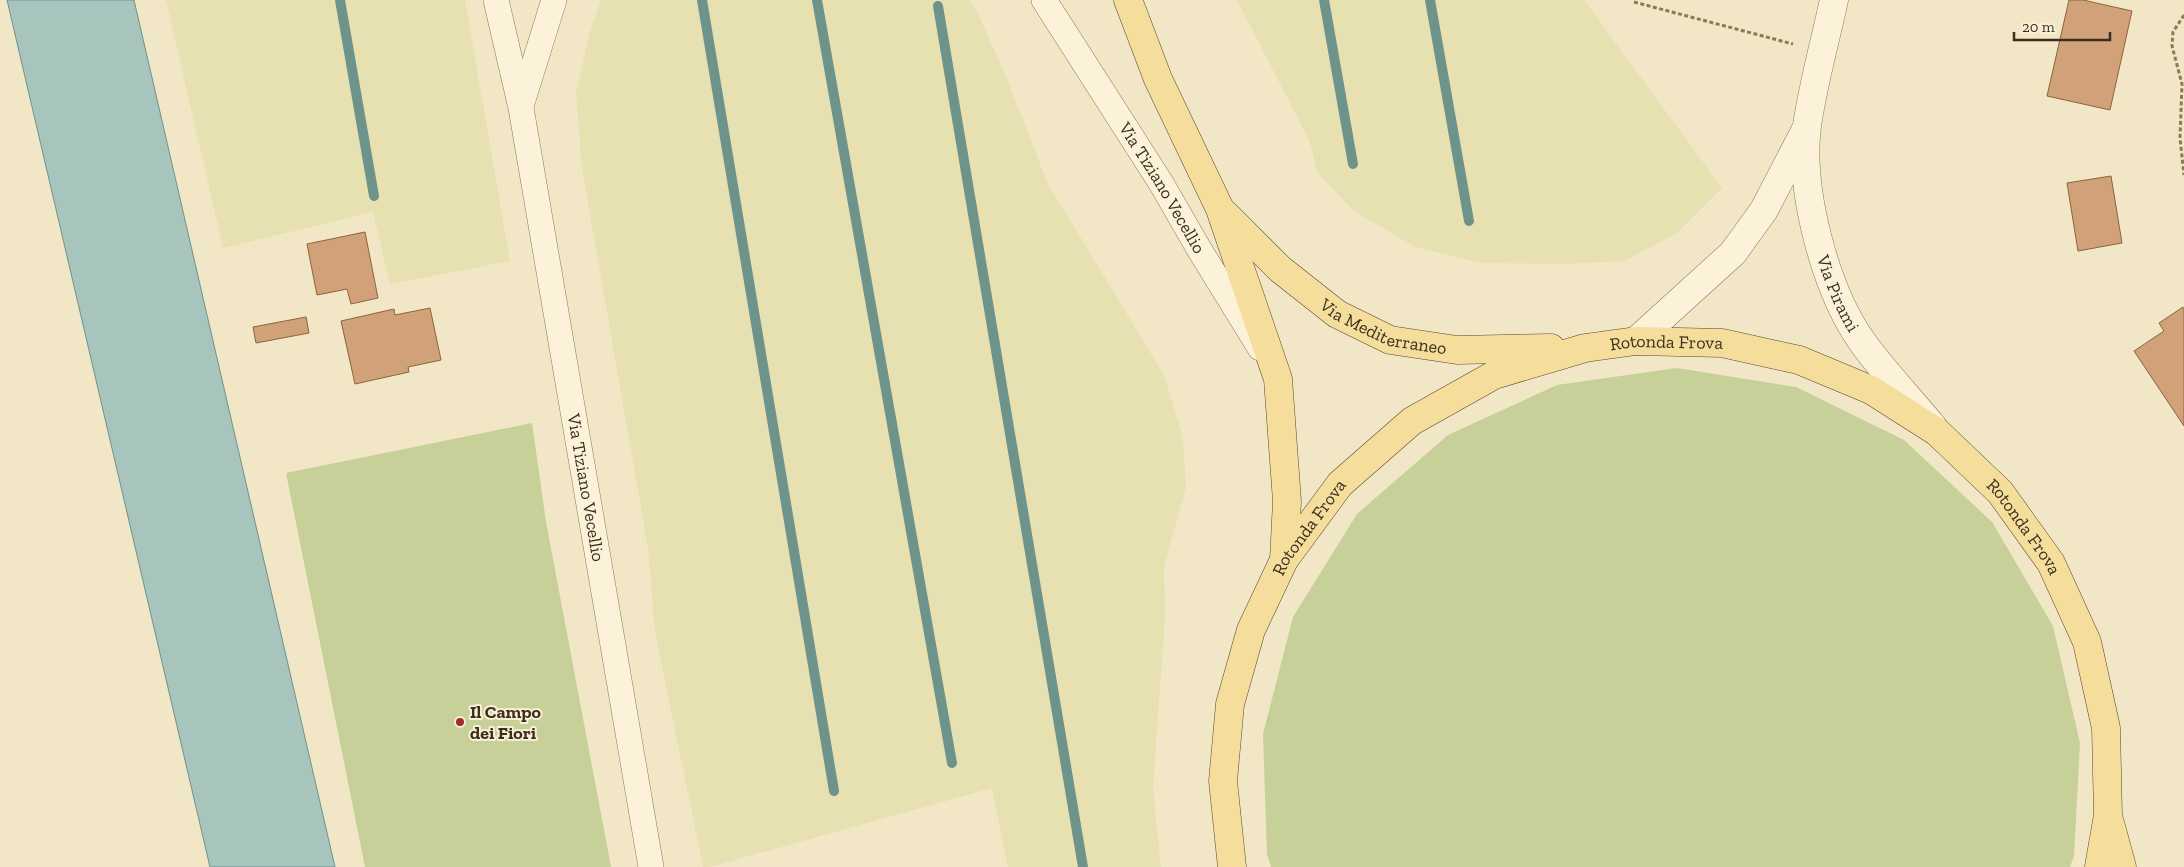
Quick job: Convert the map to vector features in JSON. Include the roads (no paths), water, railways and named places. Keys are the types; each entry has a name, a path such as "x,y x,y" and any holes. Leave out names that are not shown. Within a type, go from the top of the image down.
{"main road":[{"name":"Via Mediterraneo","path":"1128,0 1158,79 1220,209 1278,379 1287,500 1284,560"},
{"name":"Via Mediterraneo","path":"1220,209 1280,269 1337,314 1390,340 1457,350 1585,348"},
{"name":"Rotonda Frova","path":"1232,867 1223,781 1230,704 1251,630 1284,560 1340,484 1412,421 1494,375 1585,348 1636,341 1722,344 1799,360 1872,390 1937,432 2000,492 2051,563 2087,642 2106,728 2108,815 2099,867"},
{"path":"2108,815 2122,867"}],"street":[{"name":"Via Tiziano Vecellio","path":"496,0 520,108 651,867"},
{"name":"Via Tiziano Vecellio","path":"520,108 554,0"},
{"name":"Via Tiziano Vecellio","path":"1044,0 1161,183 1198,249 1239,312 1278,379"},
{"name":"Via Pirami","path":"1834,0 1807,127 1808,183 1819,246 1835,293 1862,342 1937,432"},
{"name":"Via Pirami","path":"1636,341 1733,253 1764,210 1807,127"}],"water":[{"path":"7,0 134,0 335,867 210,867"}],"waterway":[{"path":"340,0 374,196"},
{"path":"702,0 834,791"},
{"path":"817,0 952,763"},
{"path":"1324,0 1353,164"},
{"path":"1430,0 1469,221"},
{"path":"938,6 1083,867"}],"place":[{"name":"Il Campo dei Fiori","path":"460,722"}]}
